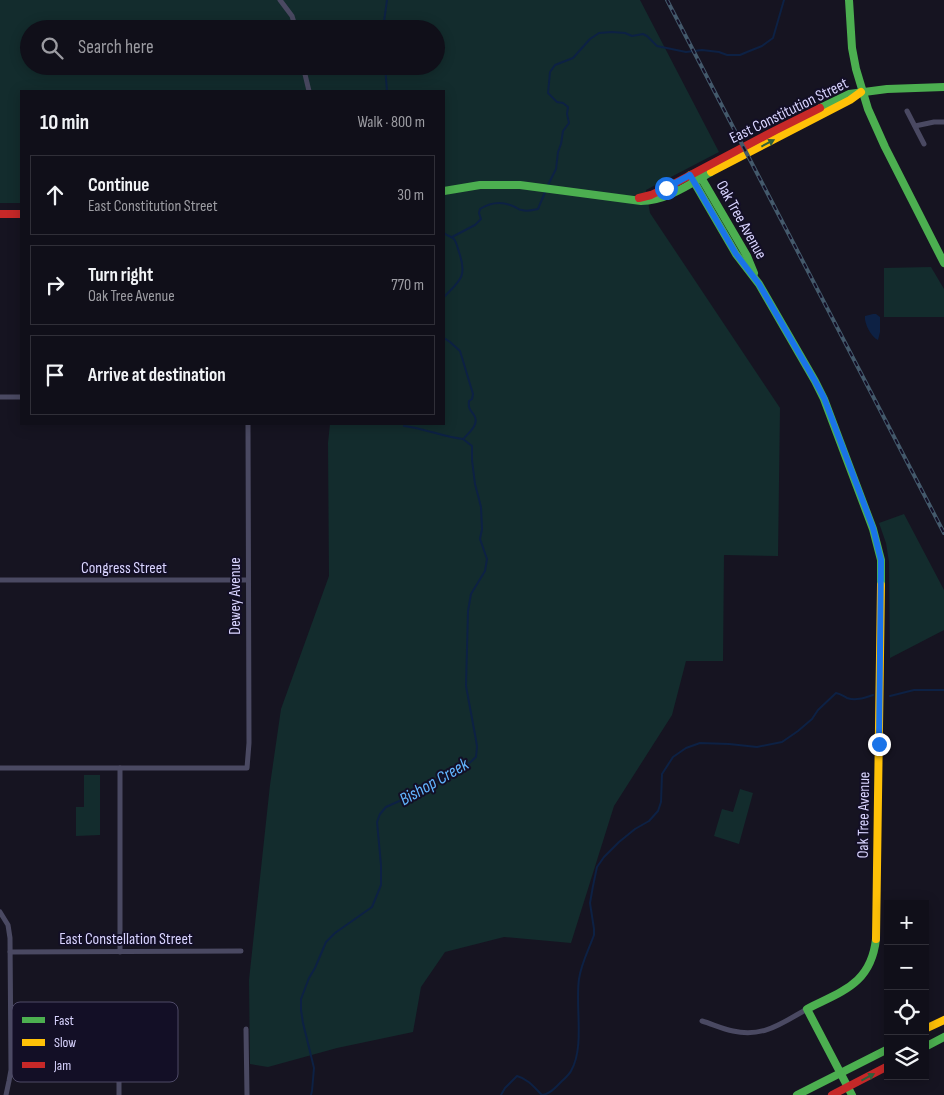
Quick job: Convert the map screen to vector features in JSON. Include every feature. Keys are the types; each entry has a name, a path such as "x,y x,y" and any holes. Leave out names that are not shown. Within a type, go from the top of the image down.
{"main road":[{"path":"850,0 850,36 861,92 888,153 944,263"},
{"name":"East Constitution Street","path":"445,191 491,184 520,185 632,199 651,195 692,179 776,130 849,94 893,88 944,86"},
{"name":"Oak Tree Avenue","path":"700,174 728,232 736,254 759,284 824,398 873,528 881,560 876,948 868,968 853,985 807,1009"},
{"name":"Oak Tree Avenue","path":"692,179 728,232"},
{"path":"0,214 20,214"},
{"path":"807,1009 852,1095"},
{"path":"929,1027 944,1020"},
{"path":"929,1045 944,1037"},
{"path":"797,1095 884,1051"},
{"path":"832,1095 884,1068"}],"street":[{"path":"280,0 293,20"},
{"path":"305,75 309,90"},
{"path":"907,111 924,144"},
{"path":"915,126 944,122"},
{"path":"0,397 20,397"},
{"name":"Dewey Avenue","path":"120,768 248,768 248,425"},
{"name":"Congress Street","path":"0,580 247,580"},
{"path":"0,768 120,768 120,952"},
{"path":"0,912 8,925 10,952 11,1070 6,1095"},
{"name":"East Constellation Street","path":"10,952 241,952"},
{"path":"702,1021 730,1030 747,1033 758,1032 774,1027 807,1009"},
{"path":"246,1029 247,1095"},
{"path":"119,1082 119,1095"}],"green space":[{"path":"0,0 640,0 719,152 646,190 650,213 780,408 778,556 724,555 723,661 686,661 672,715 614,806 571,943 504,937 445,952 421,987 413,1032 337,1048 268,1067 250,1064 249,980 270,785 281,709 329,576 328,443 330,425 445,425 445,90 20,90 20,203 0,203"},
{"path":"931,267 944,289 944,317 884,317 884,268"},
{"path":"904,514 944,590 944,630 890,658 889,562 886,543 879,523"},
{"path":"84,775 100,775 100,835 76,836 76,807 84,807"},
{"path":"740,789 753,793 739,844 714,836 722,809 733,812"}],"water":[{"path":"873,314 880,317 878,340 868,330 866,322 865,316"}],"waterway":[{"name":"Bishop Creek","path":"384,20 387,0"},
{"path":"547,187 556,169 563,131 569,123 568,107 563,103 557,102 548,93 550,72 555,65 573,58 590,39 599,33 612,32 625,33 632,36 643,34 657,46 686,52 702,50 727,55 740,55 762,46 773,38 784,0"},
{"name":"Bishop Creek","path":"386,75 387,90"},
{"path":"452,237 475,225 481,219 479,213 480,209 484,207 502,203 524,211 530,211 538,209 545,192"},
{"name":"Bishop Creek","path":"445,234 455,241 463,269 460,279 445,296"},
{"name":"Bishop Creek","path":"311,1095 314,1068 303,1023 301,999 326,942 335,933 372,907 381,885 377,822 380,814 386,807 406,798 422,786 464,768 476,757 477,747 466,686 468,611 471,594 485,571 487,559 480,539 482,529 481,507 475,484 472,446 463,439 476,422 469,405 473,394 460,351 445,339"},
{"path":"404,426 463,439"},
{"path":"890,696 914,690 944,690"},
{"path":"501,1095 517,1076 528,1081 542,1095 545,1094 550,1092 571,1071 578,1050 578,990 580,973 594,935 590,903 597,867 619,842 649,821 658,811 661,802 662,774 673,757 686,748 700,743 757,747 782,742 812,719 818,710 836,693 854,699 873,695"}],"railway":[{"path":"667,0 944,533"}],"traffic: fast":[{"path":"849,0 852,48 868,109 885,147 944,263"},
{"path":"820,108 849,94 887,89 944,87"},
{"path":"445,191 480,185 520,185 641,201 669,195 711,172"},
{"path":"699,174 747,256 754,273"},
{"path":"690,175 736,254 759,284 824,399 873,529 881,560 881,585"},
{"path":"852,1095 807,1009 843,991 861,976 873,954 876,939"},
{"path":"929,1045 944,1037"},
{"path":"797,1095 884,1051"}],"traffic: slow":[{"path":"711,172 850,100 861,92"},
{"path":"876,939 881,585"},
{"path":"929,1027 944,1020"}],"traffic: jam":[{"path":"639,198 666,188 820,108"},
{"path":"0,214 20,214"},
{"path":"832,1095 884,1068"}],"route":[{"path":"666,188 690,175 736,254 759,284 824,398 873,528 881,560 879,744"}]}
